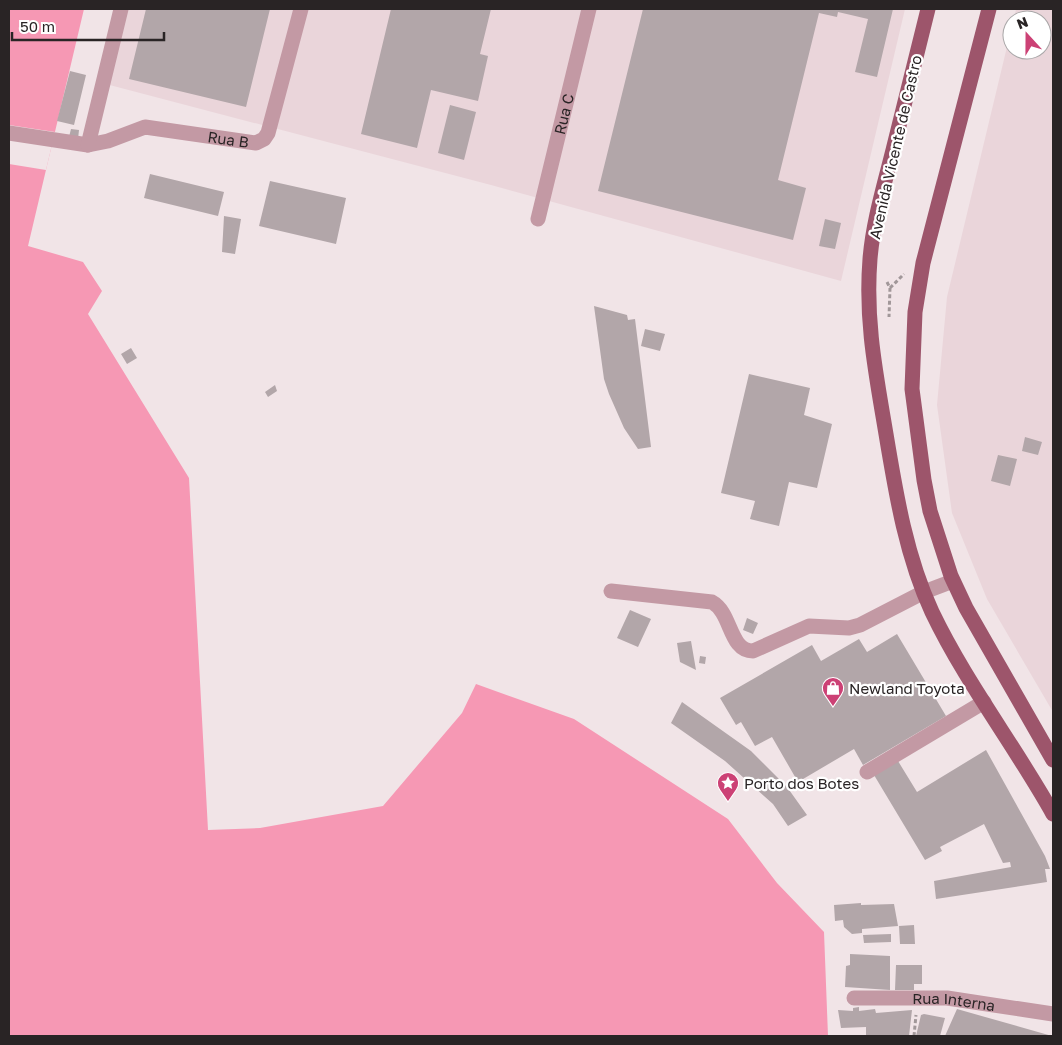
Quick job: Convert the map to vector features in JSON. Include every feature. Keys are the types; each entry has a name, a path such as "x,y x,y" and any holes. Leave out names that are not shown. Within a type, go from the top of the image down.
{"main road":[{"name":"Avenida Vicente de Castro","path":"928,9 877,212 870,258 868,301 874,376 894,487 911,555 924,592 933,612 984,702 1031,774 1053,814"},
{"path":"989,9 933,223 914,312 912,389 930,511 953,581 975,625 1053,760"}],"street":[{"path":"9,133 88,145 121,9"},
{"name":"Rua B","path":"88,145 108,141 145,127 256,142 264,139 268,133 302,9"},
{"name":"Rua C","path":"538,220 589,9"},
{"path":"611,591 712,602 724,612 739,647 746,651 753,651 809,626 849,628 860,625 924,592 953,581"},
{"path":"867,772 984,702"},
{"name":"Rua Interna","path":"854,998 947,998 1053,1014"}],"shaded area":[{"path":"9,9 84,9 28,246 83,262 102,291 88,314 189,478 208,830 260,828 383,806 462,713 476,684 574,719 728,819 777,883 824,932 828,1036 9,1036"},
{"path":"121,9 905,9 841,281 491,185 102,83"},
{"path":"1053,9 1053,712 987,599 952,513 937,405 947,297 1004,60 1052,60 1052,10 1016,10"}],"pier":[{"path":"9,125 55,132 46,170 9,164"}],"building":[{"path":"146,9 270,9 246,107 129,79"},
{"path":"391,9 491,9 480,54 488,56 478,101 431,90 417,148 361,134"},
{"path":"643,9 893,9 877,77 855,72 868,19 838,12 837,17 819,13 778,180 806,188 793,240 598,191"},
{"path":"70,71 86,75 74,125 57,121"},
{"path":"450,105 476,112 464,160 438,153"},
{"path":"71,129 79,130 78,139 69,137"},
{"path":"150,174 224,192 218,216 144,198"},
{"path":"270,181 346,198 336,244 259,226"},
{"path":"224,216 241,219 235,254 222,252"},
{"path":"825,219 841,223 835,249 819,246"},
{"path":"594,306 627,315 628,320 635,319 651,447 638,449 624,428 609,394 604,379"},
{"path":"645,329 665,334 660,351 641,346"},
{"path":"131,348 137,358 127,364 121,354"},
{"path":"749,374 810,388 804,415 832,424 817,488 789,482 779,526 750,519 755,501 721,493"},
{"path":"275,385 277,391 268,397 265,392"},
{"path":"1025,437 1042,442 1038,455 1022,451"},
{"path":"998,455 1017,459 1010,486 991,481"},
{"path":"630,610 651,619 638,647 617,638"},
{"path":"747,618 758,623 753,634 743,630"},
{"name":"Newland Toyota","path":"897,634 946,716 863,765 854,749 798,782 772,737 755,746 741,722 736,725 720,698 812,645 821,661 859,639 867,652"},
{"path":"691,641 696,670 680,662 677,643"},
{"path":"700,656 706,657 705,664 699,663"},
{"path":"682,702 751,751 787,787 807,815 788,826 773,804 725,761 671,723"},
{"path":"986,750 1045,856 1050,869 1045,869 1047,882 936,899 934,881 1011,867 1010,862 1003,863 984,824 940,847 942,851 925,860 874,775 898,761 917,792"},
{"path":"861,903 861,905 894,904 898,926 862,929 862,933 852,934 844,927 843,920 835,921 834,905"},
{"path":"914,925 915,944 900,944 899,926"},
{"path":"891,934 891,942 864,943 863,935"},
{"path":"850,954 890,956 890,990 845,987 846,966 850,965"},
{"path":"896,965 922,965 922,984 914,984 914,990 895,990"},
{"path":"859,1007 859,1011 875,1009 876,1013 912,1010 909,1036 866,1036 866,1027 841,1028 838,1010 853,1011 853,1008"},
{"path":"957,1009 1052,1036 945,1036"},
{"path":"921,1015 945,1018 940,1036 916,1036"}],"place":[{"name":"Newland Toyota","path":"833,707"},
{"name":"Porto dos Botes","path":"728,802"}]}
